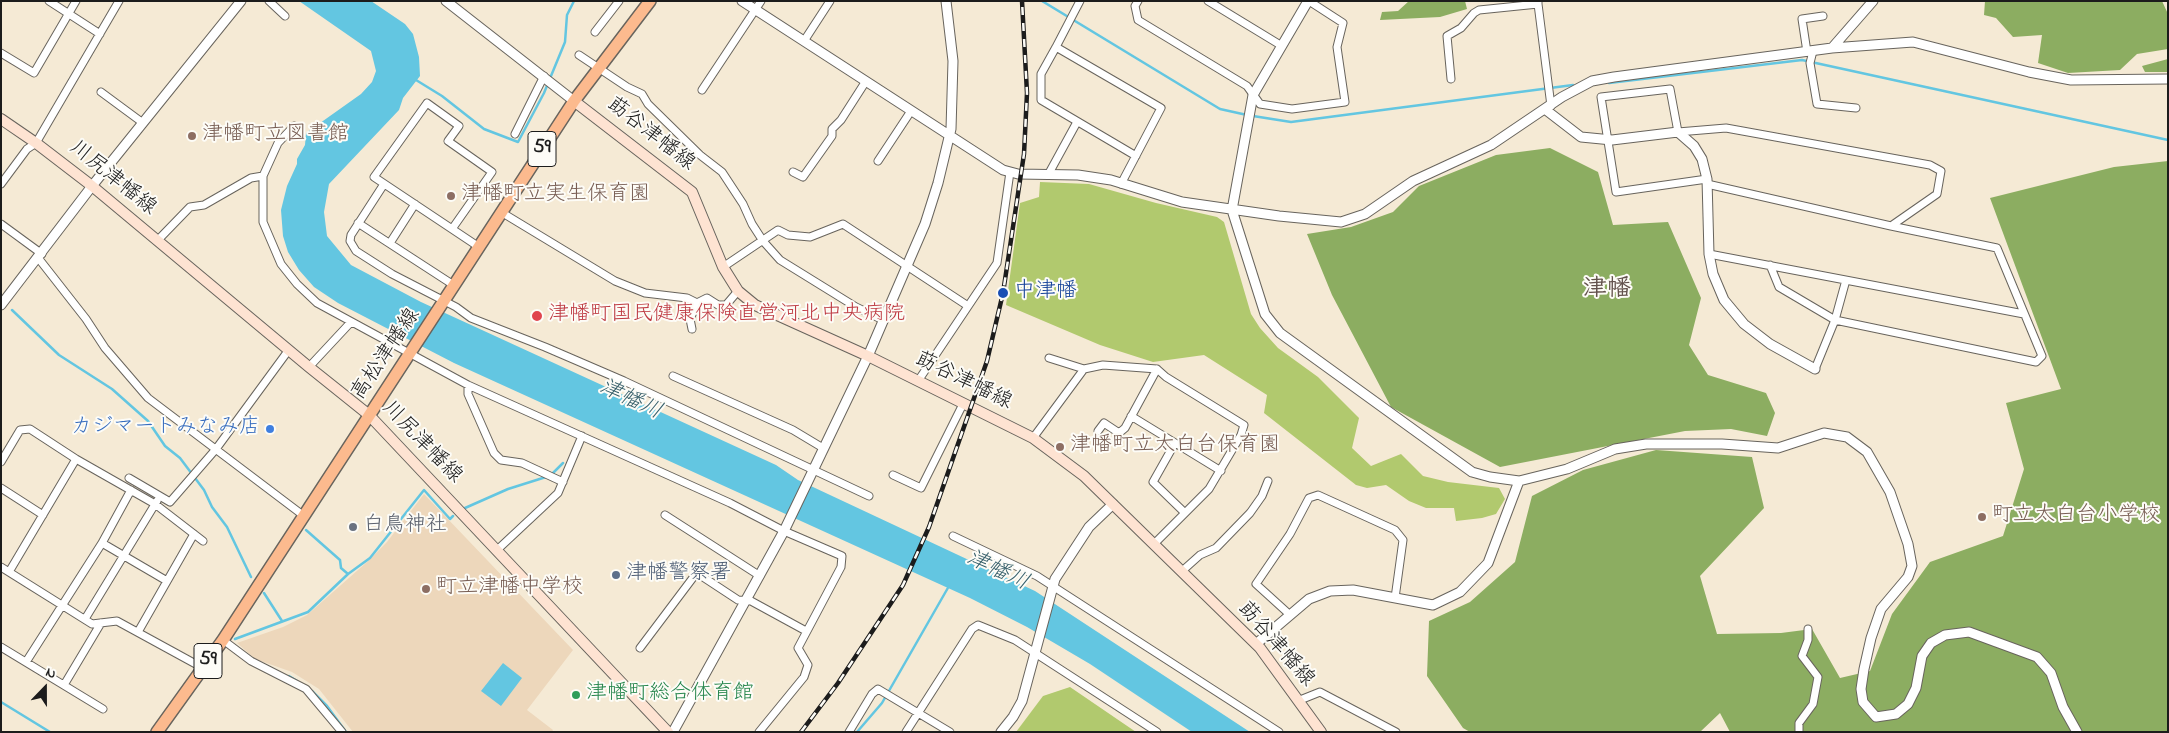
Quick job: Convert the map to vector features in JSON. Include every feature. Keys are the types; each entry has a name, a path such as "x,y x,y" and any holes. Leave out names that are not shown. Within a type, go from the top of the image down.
{"main road":[{"name":"高松津幡線","path":"157,732 223,640 574,101 650,1"},
{"name":"莇谷津幡線","path":"574,101 692,192 723,267 738,291 755,305 868,356 1033,438 1084,476 1256,644 1300,700 1321,732"},
{"name":"川尻津幡線","path":"1,119 92,186 288,350 369,415 668,732"}],"street":[{"path":"49,1 100,34"},
{"path":"1,53 34,73 76,1"},
{"path":"1,184 27,149 36,143 119,1"},
{"path":"1,305 92,186 241,1"},
{"path":"269,1 285,16"},
{"path":"446,1 574,101"},
{"path":"595,32 619,1"},
{"path":"742,1 949,137 1010,172 1078,175 1122,184 1182,202 1232,210 1341,222 1365,214 1413,181 1491,145 1592,81 1810,56 1832,48 1913,42 2029,72 2071,80 2168,78"},
{"path":"702,90 761,1"},
{"path":"804,42 830,1"},
{"path":"673,732 785,530 868,356 925,224 938,183 949,137 953,61 946,1"},
{"path":"1080,1 1041,74 1041,100 1136,156"},
{"path":"1138,1 1135,6 1138,20 1247,86 1253,95 1260,104 1292,109 1344,102 1337,46 1343,23 1309,1 1253,95 1249,111 1232,210 1265,314 1280,333 1472,472 1490,477 1519,481 1567,469 1615,449 1646,444 1722,444 1778,448 1824,433 1848,437 1867,452 1890,492 1908,544 1912,566 1908,577 1881,609 1871,638 1864,669 1861,689 1863,702 1876,717 1896,714 1908,704 1916,688 1922,656 1932,643 1945,635 1968,632 2036,657 2050,673 2063,707 2077,732"},
{"path":"1208,1 1282,46"},
{"path":"1832,48 1872,1"},
{"path":"1452,79 1447,36 1461,28 1479,10 1538,2 1549,90 1548,108"},
{"path":"1823,16 1802,19 1817,104 1856,108"},
{"path":"1056,47 1161,108 1122,184"},
{"path":"579,55 627,88 642,94 648,104 700,155 722,172 743,204 752,224 780,260 856,307 883,320"},
{"path":"515,134 548,79"},
{"path":"793,172 803,177 832,136 832,129 841,120 866,81"},
{"path":"1770,265 1779,287 1835,320 2036,362 2042,356 1997,248 1891,226 1707,182 1616,192 1609,140 1600,96 1670,89 1678,132 1694,146 1702,159 1707,182 1709,254 1724,300 1744,324 1770,344 1815,369 1835,320 1846,280"},
{"path":"101,92 143,123"},
{"path":"452,229 492,172 448,141 459,126 427,103 374,177 384,184 415,204 452,229 478,246"},
{"path":"1548,108 1581,137 1609,140 1726,128 1930,165 1941,170 1937,194 1891,226"},
{"path":"878,161 911,111"},
{"path":"1048,175 1077,122"},
{"path":"294,126 278,143 262,176 263,222 281,264 297,284 317,303 351,322 412,350 468,384 842,556 841,567 798,648 808,665 804,677 759,732"},
{"path":"918,381 997,263 1010,172"},
{"path":"157,241 190,207 204,205 251,178 262,176"},
{"path":"384,184 351,235 350,241 356,251 392,274 471,318 624,381 869,496"},
{"path":"390,243 415,204"},
{"path":"501,212 615,281 645,293 687,298 698,303"},
{"path":"358,223 455,286"},
{"path":"1,224 40,256 105,348 148,398 304,516"},
{"path":"723,267 778,230 788,235 810,237 842,224 968,306"},
{"path":"1709,254 2024,314"},
{"path":"692,329 690,319 698,303 707,298 718,305 726,305 738,291"},
{"path":"309,367 351,322"},
{"path":"129,478 170,502 216,449 288,350"},
{"path":"1049,358 1084,369 1103,365 1157,369 1166,378 1244,424 1242,435 1209,489 1154,544"},
{"path":"1033,438 1084,369"},
{"path":"1098,431 1104,423 1119,433 1125,428 1157,369"},
{"path":"673,376 793,430 823,448"},
{"path":"468,384 468,394 494,453 501,460 522,463 563,482"},
{"path":"893,475 921,488 963,404"},
{"path":"1131,416 1221,471"},
{"path":"1,462 20,430 30,429 76,459 155,504 203,541"},
{"path":"496,551 558,492 582,436"},
{"path":"1175,443 1153,482 1185,513"},
{"path":"9,572 76,459"},
{"path":"1181,572 1200,554 1216,548 1250,513 1262,496 1268,481"},
{"path":"1256,644 1289,614 1309,599 1330,592 1353,590 1433,605 1460,592 1473,581 1488,563 1519,481"},
{"path":"1,488 43,515"},
{"path":"26,662 102,543 131,490"},
{"path":"1289,614 1256,584 1290,534 1309,498 1318,495 1395,530 1403,540 1395,598"},
{"path":"85,619 159,496"},
{"path":"1001,732 1014,717 1022,701 1052,588 1063,565 1089,527 1113,504"},
{"path":"665,515 760,576"},
{"path":"138,632 194,534"},
{"path":"953,536 1037,576 1052,588 1279,732"},
{"path":"102,543 167,581"},
{"path":"1,567 92,624 118,621 204,668"},
{"path":"640,648 694,575 700,575 738,600 746,601 806,631"},
{"path":"64,685 101,623"},
{"path":"906,732 975,626 982,625 1036,652 1157,732"},
{"path":"1799,732 1799,723 1812,704 1818,678 1802,656 1808,640 1808,629"},
{"path":"223,640 251,661 306,689 342,732"},
{"path":"1,647 103,709"},
{"path":"849,732 872,694 879,690 950,732"},
{"path":"1300,700 1320,692 1396,732"}],"shaded area":[{"name":"町立津幡中学校","path":"424,494 573,650 527,710 553,730 552,732 353,732 319,689 292,672 255,659 237,643 283,627 307,615 387,542"}],"green space":[{"path":"1409,1 1465,1 1467,9 1440,17 1380,20 1382,12 1398,11"},
{"path":"1985,1 2162,1 2168,14 2168,49 2137,54 2120,70 2068,73 2038,63 2042,35 2013,37 1996,18 1984,15"},
{"path":"2168,59 2168,72 2145,72 2142,66"},
{"path":"1550,148 1598,172 1613,225 1668,222 1701,298 1689,345 1708,375 1766,393 1775,413 1767,436 1731,429 1685,431 1500,467 1391,407 1332,295 1307,234 1351,227 1393,212 1419,186 1496,155"},
{"path":"2168,161 2168,732 1730,732 1720,713 1700,732 1470,732 1463,728 1427,676 1429,621 1470,602 1515,562 1532,496 1583,470 1656,450 1752,457 1764,508 1700,576 1717,634 1781,633 1812,629 1840,678 1870,671 1892,614 1930,562 2003,536 2024,469 2006,403 2061,389 1990,198 2114,167"},
{"path":"1040,182 1089,184 1156,203 1217,217 1224,222 1251,314 1260,328 1278,348 1318,377 1359,418 1352,448 1371,466 1401,454 1423,476 1448,482 1499,488 1505,499 1496,514 1482,518 1456,521 1454,508 1426,508 1409,501 1386,485 1367,488 1356,485 1264,413 1267,395 1204,355 1153,362 1100,345 1006,305 1020,203 1039,197"},
{"path":"1070,687 1136,732 1016,732 1043,696"}],"water":[{"name":"津幡川","path":"299,1 371,1 405,24 413,34 419,57 420,76 403,98 399,110 329,184 324,212 327,236 351,265 421,302 776,465 798,480 1035,591 1250,732 1192,732 1090,664 1027,627 970,598 454,363 338,303 314,287 299,270 288,252 283,236 281,210 287,186 297,164 297,159 305,145 306,133 361,94 372,82 376,71 371,51"},
{"path":"503,663 522,678 501,706 481,691"}],"waterway":[{"path":"416,80 442,96 484,129 518,142 544,93 565,42 567,15 574,1"},
{"path":"1042,1 1220,109 1247,115"},
{"path":"1609,83 1802,60 2168,140"},
{"path":"1253,116 1291,122 1573,85"},
{"path":"12,310 59,355 112,389 148,421 165,446 180,458 204,490 212,507 227,527 251,577"},
{"path":"552,474 563,463"},
{"path":"465,508 508,489 546,477"},
{"path":"306,530 340,560 341,568 348,574 370,558 424,490 450,519 453,516"},
{"path":"235,639 308,612 348,574"},
{"path":"857,732 882,703 949,586"},
{"path":"264,593 282,621"},
{"path":"289,676 297,681"},
{"path":"312,691 327,706 346,732"},
{"path":"1,702 50,732"}],"railway":[{"path":"801,732 838,683 903,585 929,527 987,361 1003,293 1024,154 1027,93 1022,1"}],"place":[{"name":"津幡町立図書館","path":"192,136"},
{"name":"津幡町立実生保育園","path":"451,196"},
{"name":"中津幡","path":"1003,293"},
{"name":"津幡町国民健康保険直営河北中央病院","path":"537,316"},
{"name":"カジマートみなみ店","path":"270,429"},
{"name":"津幡町立太白台保育園","path":"1060,447"},
{"name":"町立太白台小学校","path":"1982,517"},
{"name":"白鳥神社","path":"353,527"},
{"name":"津幡警察署","path":"616,575"},
{"name":"町立津幡中学校","path":"426,589"},
{"name":"津幡町総合体育館","path":"576,695"}],"district":[{"name":"津幡","path":"1607,291"}]}
